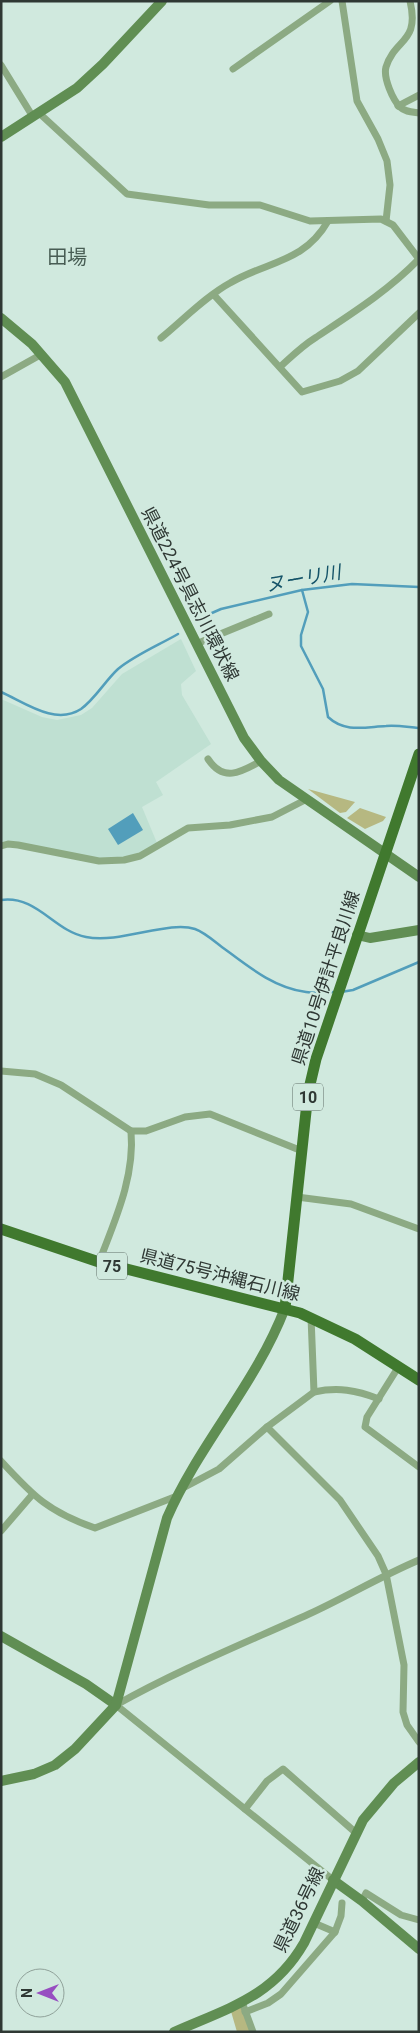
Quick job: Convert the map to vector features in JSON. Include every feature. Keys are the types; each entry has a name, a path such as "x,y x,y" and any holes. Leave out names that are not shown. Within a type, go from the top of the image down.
{"main road":[{"path":"1,137 77,88 103,64 162,1"},
{"name":"県道224号具志川環状線","path":"1,318 42,354 65,382 244,738 261,761 279,780 305,800 419,877"},
{"name":"県道10号伊計平良川線","path":"285,1308 308,1093 316,1060 419,754"},
{"path":"357,935 370,938 419,930"},
{"name":"県道75号沖縄石川線","path":"1,1229 99,1262 285,1308 310,1317 354,1339 419,1380"},
{"path":"1,1781 34,1774 55,1765 75,1749 116,1706 159,1543 179,1493 239,1398 285,1308"},
{"path":"1,1636 86,1684 116,1706"},
{"name":"県道36号線","path":"174,2032 243,2007 282,1975 294,1961 314,1923 355,1832 377,1802 419,1762"},
{"path":"333,1880 362,1901 419,1949"}],"street":[{"path":"233,69 330,1"},
{"path":"342,1 355,96 378,139 387,161 390,185 386,221"},
{"path":"410,1 414,15 413,27 385,69 386,80 398,106 409,112 419,113"},
{"path":"1,65 36,115 127,194 209,205 260,204 310,221 386,221 393,225 419,259 401,277 349,317 313,338 280,367"},
{"path":"398,106 419,95"},
{"path":"161,338 228,283 282,262 310,246 328,221"},
{"path":"214,295 302,392 340,381 358,371 419,313"},
{"path":"1,377 42,354"},
{"path":"196,644 269,614"},
{"path":"208,759 216,771 223,773 240,772 261,761"},
{"path":"1,846 8,844 18,845 99,861 124,860 140,856 188,828 230,825 272,817 305,800"},
{"path":"1,1071 35,1074 61,1085 131,1132 146,1132 184,1117 210,1114 302,1152"},
{"path":"99,1262 125,1193 133,1150 131,1132"},
{"path":"297,1197 351,1204 419,1229"},
{"path":"310,1317 314,1392"},
{"path":"399,1366 368,1417 365,1427 419,1467"},
{"path":"1,1461 32,1495 66,1518 95,1528 179,1493 219,1469 267,1427 314,1392 344,1389 358,1391 379,1399"},
{"path":"267,1427 340,1500 378,1556 386,1574 404,1665 403,1712 407,1725 419,1742"},
{"path":"1,1531 32,1495"},
{"path":"333,1880 116,1706 145,1689 314,1612 386,1574 419,1560"},
{"path":"245,1809 267,1781 283,1769 355,1832"},
{"path":"362,1901 366,1894 401,1915 418,1919"},
{"path":"253,2032 243,2007 268,2003 282,1994 335,1932 342,1903"},
{"path":"314,1923 335,1932"}],"shaded area":[{"path":"181,639 196,671 181,684 182,695 211,744 156,782 163,795 142,807 157,843 140,853 124,858 99,858 1,844 1,699 42,717 57,720 81,715 92,708 122,674"}],"green space":[{"path":"308,789 355,802 346,812 340,813"},
{"path":"360,808 386,817 383,821 365,829 347,818"},
{"path":"242,2005 253,2032 237,2032 230,2008"}],"water":[{"path":"133,813 143,830 118,845 108,829"}],"waterway":[{"name":"ヌーリ川","path":"196,620 221,609 302,590 352,584 419,587"},
{"path":"302,590 308,612 301,635 301,646 323,689 328,717 341,725 356,728 394,726 418,728"},
{"name":"ヌーリ川","path":"1,692 40,711 50,714 71,714 86,705 118,669 139,655 178,634"},
{"path":"1,900 14,900 25,903 64,928 86,937 114,937 172,927 195,929 273,982 309,993 336,992"},
{"path":"341,992 353,990 419,962"}],"district":[{"name":"田場","path":"67,257"}]}
